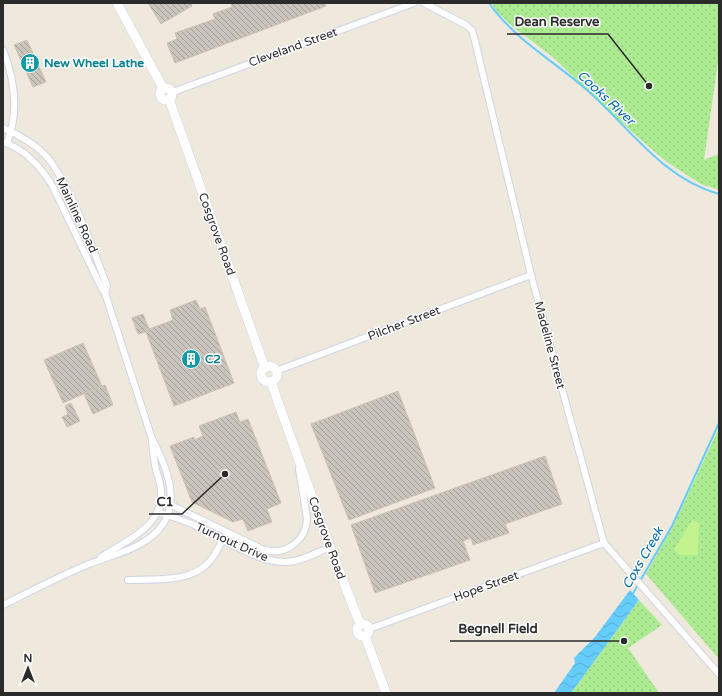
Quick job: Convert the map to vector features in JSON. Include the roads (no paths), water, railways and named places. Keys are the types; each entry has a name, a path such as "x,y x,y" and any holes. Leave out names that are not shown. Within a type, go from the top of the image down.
{"main road":[{"path":"116,3 163,88 170,88 171,96"},
{"name":"Cosgrove Road","path":"171,96 264,368"},
{"path":"271,367 276,371 276,379 271,382 266,382 262,379 261,374 264,368 271,367"},
{"name":"Cosgrove Road","path":"271,382 330,547 360,624 357,628 357,632 361,636 367,633"},
{"path":"367,633 386,693"}],"street":[{"name":"Cleveland Street","path":"171,96 414,3"},
{"name":"Madeline Street","path":"424,3 466,25 472,30 531,275 604,543 719,674"},
{"name":"Mainline Road","path":"3,50 10,69 14,90 12,132 5,142 22,151 38,164 45,174 52,185 105,293 152,439 161,456 169,480 171,505 168,515 157,531 142,543 87,565 3,605"},
{"name":"Mainline Road","path":"3,128 28,141 46,157 65,185 91,242 107,286 105,293"},
{"name":"Pilcher Street","path":"276,371 531,275"},
{"name":"Mainline Road","path":"87,565 144,530 157,512 161,502 161,489 154,458 152,439"},
{"name":"Turnout Drive","path":"161,502 171,505 262,549 272,551 290,548 299,541 305,531 307,518 296,454"},
{"name":"Turnout Drive","path":"157,512 192,524 260,557 279,562 300,560 330,547"},
{"path":"128,580 182,577 201,570 210,561 227,532"},
{"name":"Hope Street","path":"367,633 604,543"}],"water":[{"path":"630,590 639,600 571,693 554,693 575,663 574,658 595,637"}],"waterway":[{"name":"Cooks River","path":"489,3 510,28 587,90 663,164 680,176 719,194"},
{"name":"Coxs Creek","path":"640,581 672,526 719,423"},
{"name":"Coxs Creek","path":"632,595 638,585"}],"place":[{"name":"New Wheel Lathe","path":"30,63"},
{"name":"Dean Reserve","path":"649,86"},
{"name":"C2","path":"191,359"},
{"name":"C1","path":"225,474"},
{"name":"Begnell Field","path":"624,641"}]}
